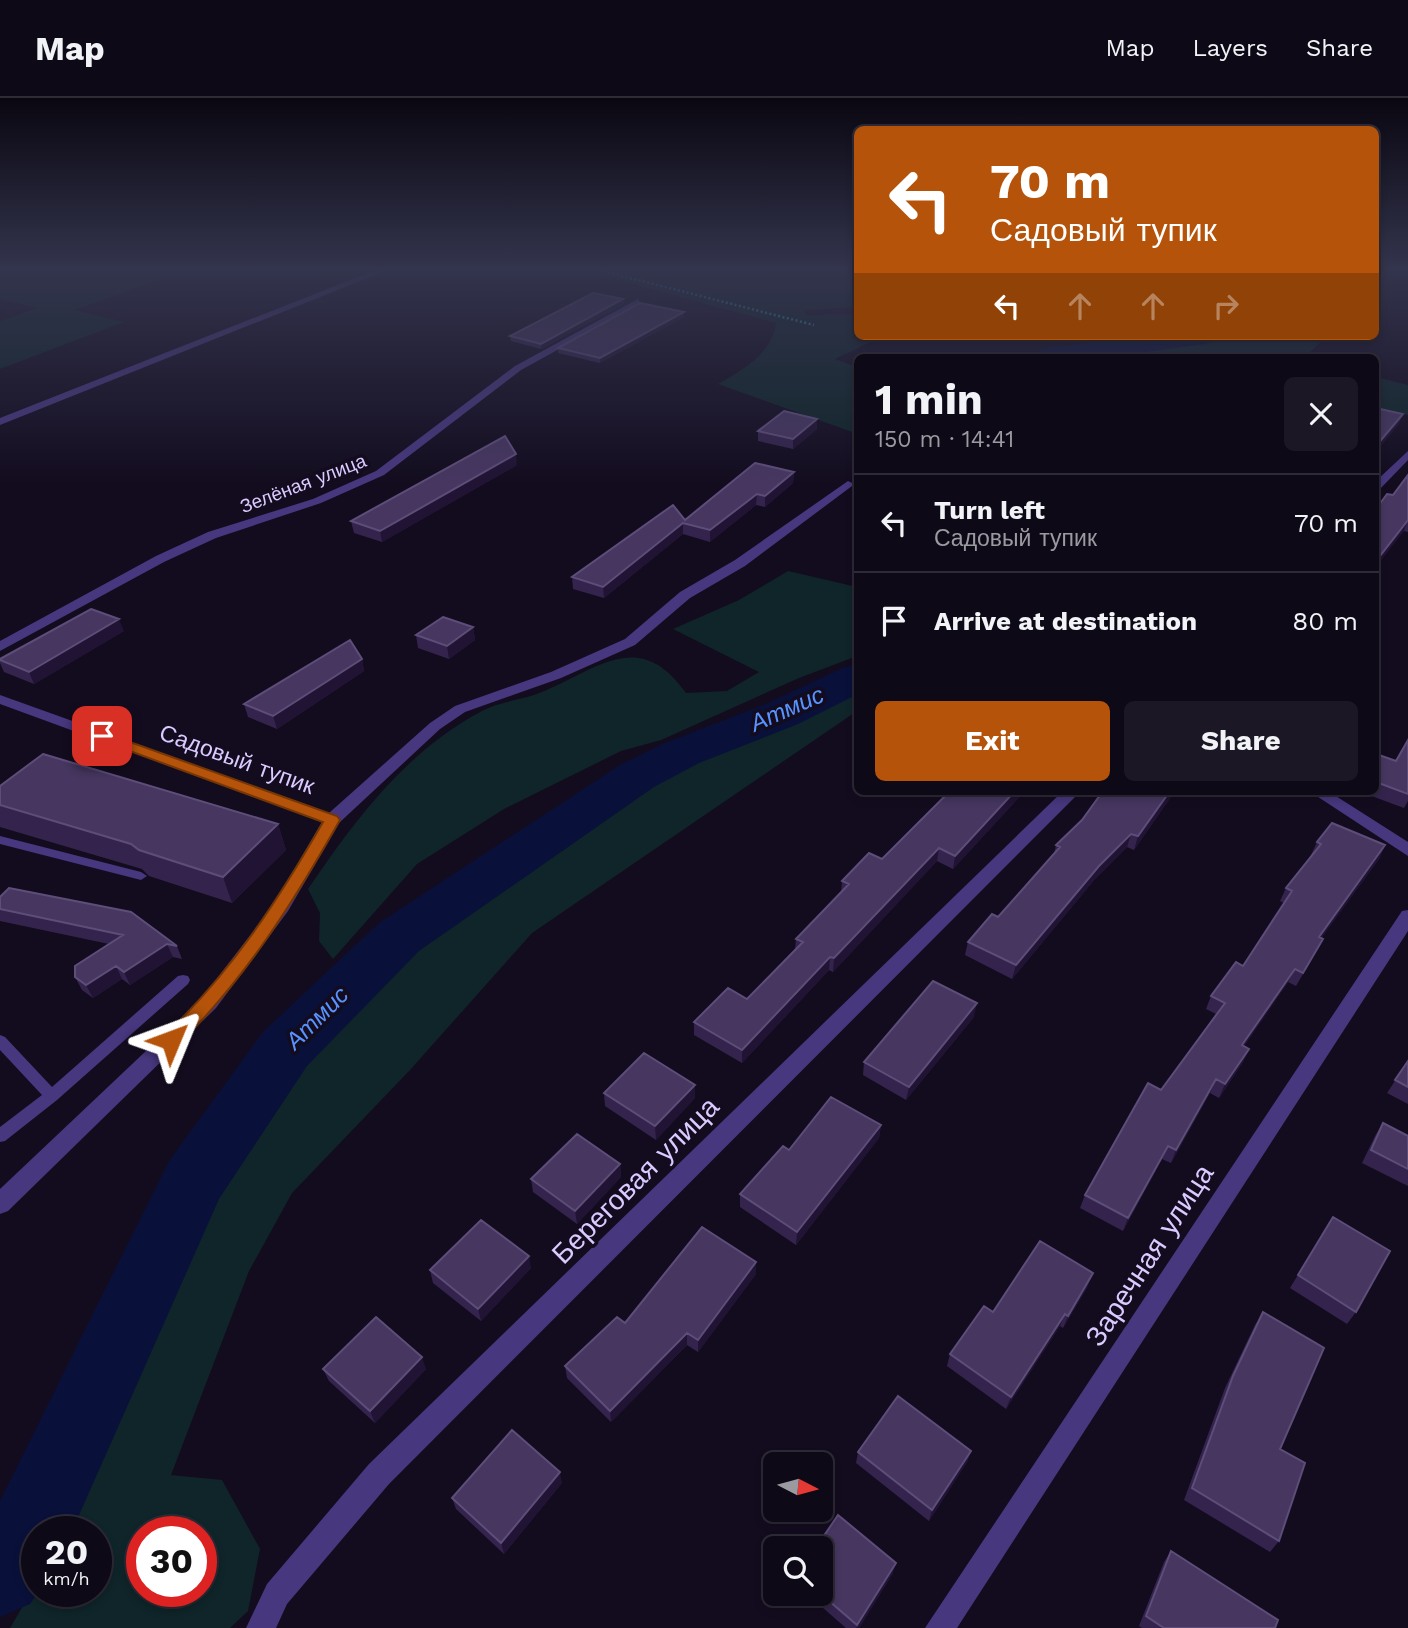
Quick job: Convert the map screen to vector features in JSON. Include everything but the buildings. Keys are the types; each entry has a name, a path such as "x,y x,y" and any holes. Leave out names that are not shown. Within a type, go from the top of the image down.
{"street":[{"path":"0,422 206,340"},
{"name":"Зелёная улица","path":"0,647 191,544 317,501 380,473 518,368 568,340"},
{"path":"1379,484 1408,454"},
{"path":"332,820 435,726 460,709 556,675 631,642 685,595 740,563 848,484"},
{"name":"Садовый тупик","path":"0,699 332,820 282,907 209,1003 0,1204"},
{"name":"Береговая улица","path":"261,1628 277,1594 379,1474 1069,795"},
{"path":"1323,795 1408,850"},
{"name":"Заречная улица","path":"940,1628 1408,916"}],"lane":[{"path":"0,840 141,876"},
{"path":"0,1136 52,1096 183,980"},
{"path":"0,1041 52,1096"}],"green space":[{"path":"0,340 75,340 0,369"},
{"path":"770,340 874,340 835,359 854,366 854,433 718,384 755,360"},
{"path":"1187,340 1322,340 1308,354 1091,354"},
{"path":"1379,378 1408,385 1408,415 1379,408"},
{"path":"788,571 854,586 854,657 799,678 661,740 621,751 504,809 417,864 333,959 319,941 320,913 308,889 344,838 384,789 429,746 482,711 542,692 617,659 635,658 652,662 669,673 686,693 727,691 759,672 673,629 739,600"},
{"path":"854,690 854,713 532,933 410,1070 292,1193 249,1271 171,1475 222,1480 260,1549 248,1611 230,1628 10,1628 22,1607 112,1607 112,1516 74,1516 175,1297 196,1228 308,1046 372,982 446,925 489,883 532,854 596,820 661,773 705,755 756,726 818,708"}],"waterway":[{"name":"Атмис","path":"1070,354 1171,340"},
{"name":"Атмис","path":"0,1574 30,1530 193,1182 285,1049 399,937 454,897 509,865 548,835 637,776 682,753 782,714 854,679"}],"route":[{"path":"102,736 332,820 282,907 209,1003 171,1040"}]}
